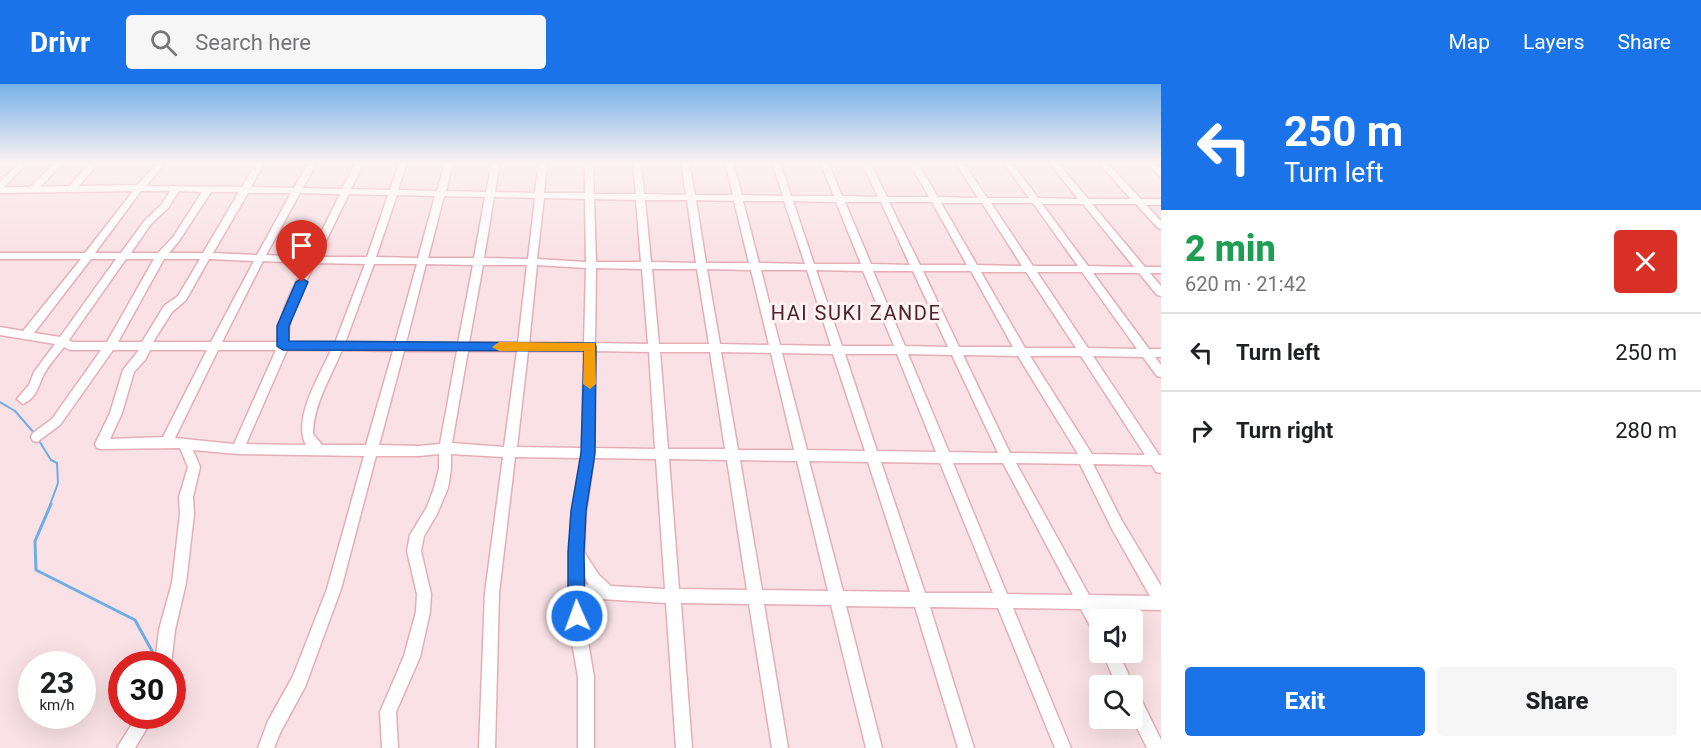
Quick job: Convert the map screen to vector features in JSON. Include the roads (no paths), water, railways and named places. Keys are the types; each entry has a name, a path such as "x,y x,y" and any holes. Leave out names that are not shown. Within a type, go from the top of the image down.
{"street":[{"path":"25,336 40,320 135,193"},
{"path":"23,399 34,387 38,375 148,222 165,206 173,193"},
{"path":"37,437 56,422 110,346 161,256 177,239 206,193"},
{"path":"242,193 182,298 168,309 159,321 141,357 129,370 116,413 101,444 167,442 238,448 319,450 419,451 445,448 509,452 1086,459 1159,462"},
{"path":"167,442 238,298 296,193"},
{"path":"238,448 283,346 283,326 291,303 346,193"},
{"path":"319,450 311,444 307,435 311,407 339,346 372,259 393,193 1161,202"},
{"path":"586,748 586,677 577,616 576,552 579,511 588,453 591,265 589,193"},
{"path":"639,193 654,347 684,748"},
{"path":"689,193 780,748"},
{"path":"738,193 874,748"},
{"path":"787,193 966,748"},
{"path":"836,193 1063,748"},
{"path":"882,193 1007,459 1090,609"},
{"path":"576,591 671,596 1161,602 1117,525 1086,459 1021,351 932,193"},
{"path":"981,193 1029,269 1159,462"},
{"path":"1028,193 1161,373"},
{"path":"1078,193 1161,293"},
{"path":"1131,193 1161,226"},
{"path":"266,748 274,727 299,681 334,589 442,194"},
{"path":"390,748 388,712 412,657 423,612 424,594 414,551 417,535 432,510 446,469 445,448 462,346 492,195"},
{"path":"486,748 492,592 523,348 538,195"},
{"path":"0,256 207,256 646,266 1161,270"},
{"path":"0,330 63,341 70,346 654,347 1161,353"},
{"path":"165,651 171,611 179,583 187,514 186,497 194,467 184,444"},
{"path":"576,552 594,580 606,592"},
{"path":"577,616 586,604 606,592"},
{"path":"1143,721 1156,748"},
{"path":"125,748 137,729"}],"waterway":[{"path":"0,402 15,411 35,434"},
{"path":"38,439 51,460 57,463 58,483 50,505"},
{"path":"51,504 35,541 36,570 135,620 152,651"}],"district":[{"name":"HAI SUKI ZANDE","path":"856,313"}]}
